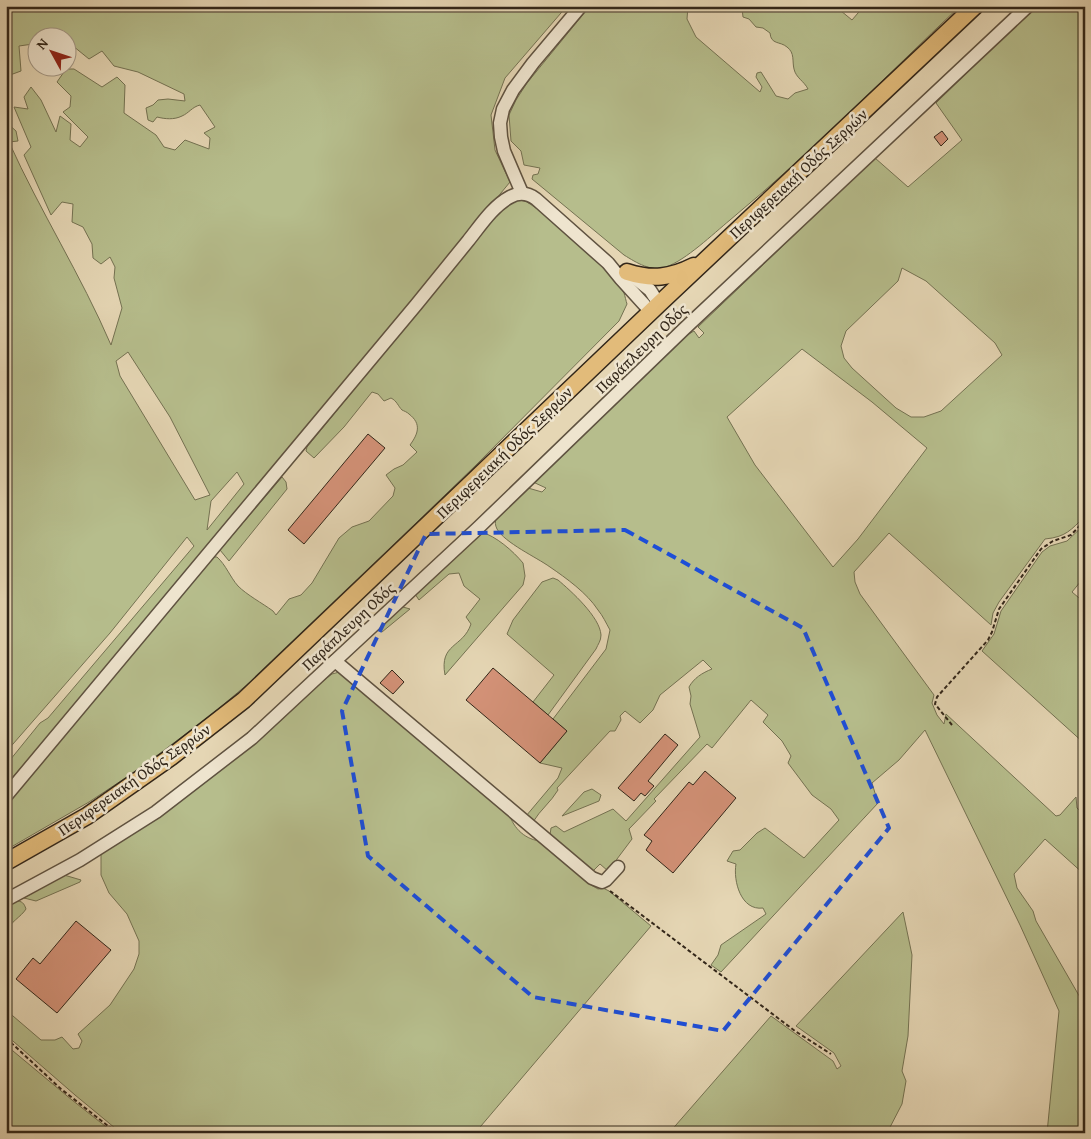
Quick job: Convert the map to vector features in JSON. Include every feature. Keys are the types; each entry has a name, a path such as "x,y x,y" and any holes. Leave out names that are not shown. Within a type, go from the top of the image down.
{"main road":[{"name":"Περιφερειακή Οδός Σερρών","path":"6,862 87,816 171,758 244,700 974,6"},
{"path":"627,272 650,278 662,277 705,261"}],"street":[{"path":"522,193 504,151 500,122 503,108 513,90 533,63 581,6"},
{"name":"Παράπλευρη Οδός","path":"6,900 80,860 156,812 252,738 478,528 683,330 1028,6"},
{"path":"6,796 416,305 483,222 504,201 522,193 536,198 608,263 621,279 655,308"},
{"path":"608,263 627,272 650,290 655,308"},
{"path":"335,661 592,878 599,882 606,880 618,867"}],"path":[{"path":"952,726 935,704 937,697 988,640 999,609 1041,549 1053,541 1071,535 1085,520"},
{"path":"599,882 722,976 830,1054"},
{"path":"6,1038 61,1089 118,1133"}],"highlighted area":[{"path":"625,530 803,628 889,828 723,1031 533,997 368,856 342,711 426,534"}],"green space":[{"path":"6,6 567,6 505,78 491,115 495,150 510,182 209,548 6,785 6,765 40,723 48,718 194,546 187,537 110,633 6,752 6,122 16,131 18,141 9,142 21,168 87,293 111,345 122,308 114,278 115,267 110,257 101,264 93,258 92,244 83,227 72,222 73,204 62,202 51,215 24,155 31,147 14,107 28,109 24,97 31,87 41,100 56,132 60,116 71,124 70,140 80,147 88,137 63,112 70,107 71,96 57,82 60,78 78,78 78,72 102,87 117,77 125,85 124,113 156,135 164,147 175,150 185,140 209,149 210,138 204,133 215,127 200,105 179,117 170,119 157,117 153,122 148,120 146,108 158,100 185,101 184,94 138,72 114,66 102,51 89,59 78,50 78,28 28,28 28,45 19,46 21,71 10,75 9,92 6,96","holes":["128,352 170,417 210,495 195,500 120,376 116,361","237,472 244,484 207,530 211,501"]},
{"path":"590,6 688,6 687,19 696,37 760,92 762,87 756,77 757,73 761,72 776,96 788,99 795,93 808,89 795,72 790,49 774,41 770,33 763,28 756,27 749,19 743,17 742,8 739,6 835,6 852,20 864,6 960,6 818,142 708,239 674,264 660,268 650,268 624,255 532,179 533,175 538,174 540,168 524,165 521,151 511,141 509,115 516,100 527,83"},
{"path":"1039,6 1085,6 1085,516 1063,535 1045,539 999,602 993,613 991,625 889,533 854,572 855,582 860,594 934,695 932,703 937,715 944,724 946,714 1056,816 1060,815 1076,797 1077,808 1085,815 1085,875 1045,839 1014,874 1017,888 1033,911 1036,921 1081,999 1085,998 1085,1133 1047,1133 1059,1011 1020,925 925,730 899,760 872,783 878,803 721,972 711,965 718,955 721,945 766,914 763,908 755,908 749,905 740,893 737,886 736,864 727,861 733,851 740,850 757,833 765,828 804,858 839,820 831,809 812,795 788,763 791,756 782,741 763,722 768,715 751,700 712,748 707,744 654,799 656,801 629,829 632,839 608,871 600,864 592,872 550,835 551,828 556,826 564,832 613,809 626,821 700,737 690,704 689,687 699,676 712,669 703,660 660,695 653,710 640,723 625,711 620,716 621,720 615,731 610,731 557,788 558,790 533,822 526,816 558,778 562,768 540,763 567,731 553,719 606,649 610,630 600,612 582,592 550,567 521,550 501,534 495,524 496,518 528,488 542,492 546,488 533,482 687,335 694,331 699,338 704,333 698,327 875,158 908,187 962,140 936,103 1027,14","holes":["902,268 926,281 995,343 1002,355 941,411 924,417 911,417 896,408 852,368 844,358 841,346 846,331 898,281","802,349 872,402 927,448 858,539 833,567 755,465 727,417"]},
{"path":"521,199 544,214 559,227 592,257 617,284 624,293 627,304 619,321 476,465 262,672 211,715 139,769 89,802 6,850 6,801 193,582 211,557 217,557 238,586 276,615 289,599 301,595 312,583 339,538 352,527 369,521 393,496 395,488 386,475 403,465 417,452 410,445 417,433 417,425 413,418 391,398 384,401 378,394 372,392 344,427 314,458 306,451 307,447 503,207"},
{"path":"282,477 286,482 287,489 229,561 220,550"},
{"path":"1085,524 1085,584 1081,581 1072,592 1085,603 1085,744 982,651 994,634 1001,611 1042,552 1050,546 1067,541"},
{"path":"481,532 504,544 523,563 525,576 523,585 445,675 445,657 448,651 467,632 471,624 466,617 480,599 464,586 459,573 449,574 419,600 415,594"},
{"path":"553,578 564,585 584,605 596,620 601,635 596,649 548,715 533,702 554,675 507,634 513,620 542,582"},
{"path":"403,607 410,609 382,632 377,628 395,611"},
{"path":"343,671 510,816 519,831 533,840 545,841 591,885 598,889 603,888 609,891 651,926 475,1133 121,1133 6,1035 6,1010 41,1040 55,1040 62,1037 73,1049 79,1048 82,1041 78,1034 110,1005 134,969 139,954 139,941 127,914 109,893 101,875 101,852 243,751 278,723 332,674"},
{"path":"592,789 601,795 599,801 562,816 584,792"},
{"path":"64,875 81,880 36,901 24,898"},
{"path":"20,901 26,909 10,925 6,932 6,906"},
{"path":"903,912 912,955 908,1036 902,1071 906,1081 902,1104 887,1133 669,1133 771,1016 833,1061 837,1069 841,1066 834,1053 796,1026"},
{"path":"6,1043 13,1051 114,1133 6,1133"}],"building":[{"path":"942,131 948,139 941,146 934,137"},
{"path":"368,434 385,448 304,544 288,530"},
{"path":"493,668 567,731 540,763 466,700"},
{"path":"392,670 404,682 393,694 380,683"},
{"path":"665,734 678,745 648,781 654,786 645,796 641,793 634,801 618,788"},
{"path":"705,771 736,798 673,873 646,850 652,841 644,835 689,782 693,785"},
{"path":"76,921 111,950 57,1013 16,979 33,958 40,964"}]}
